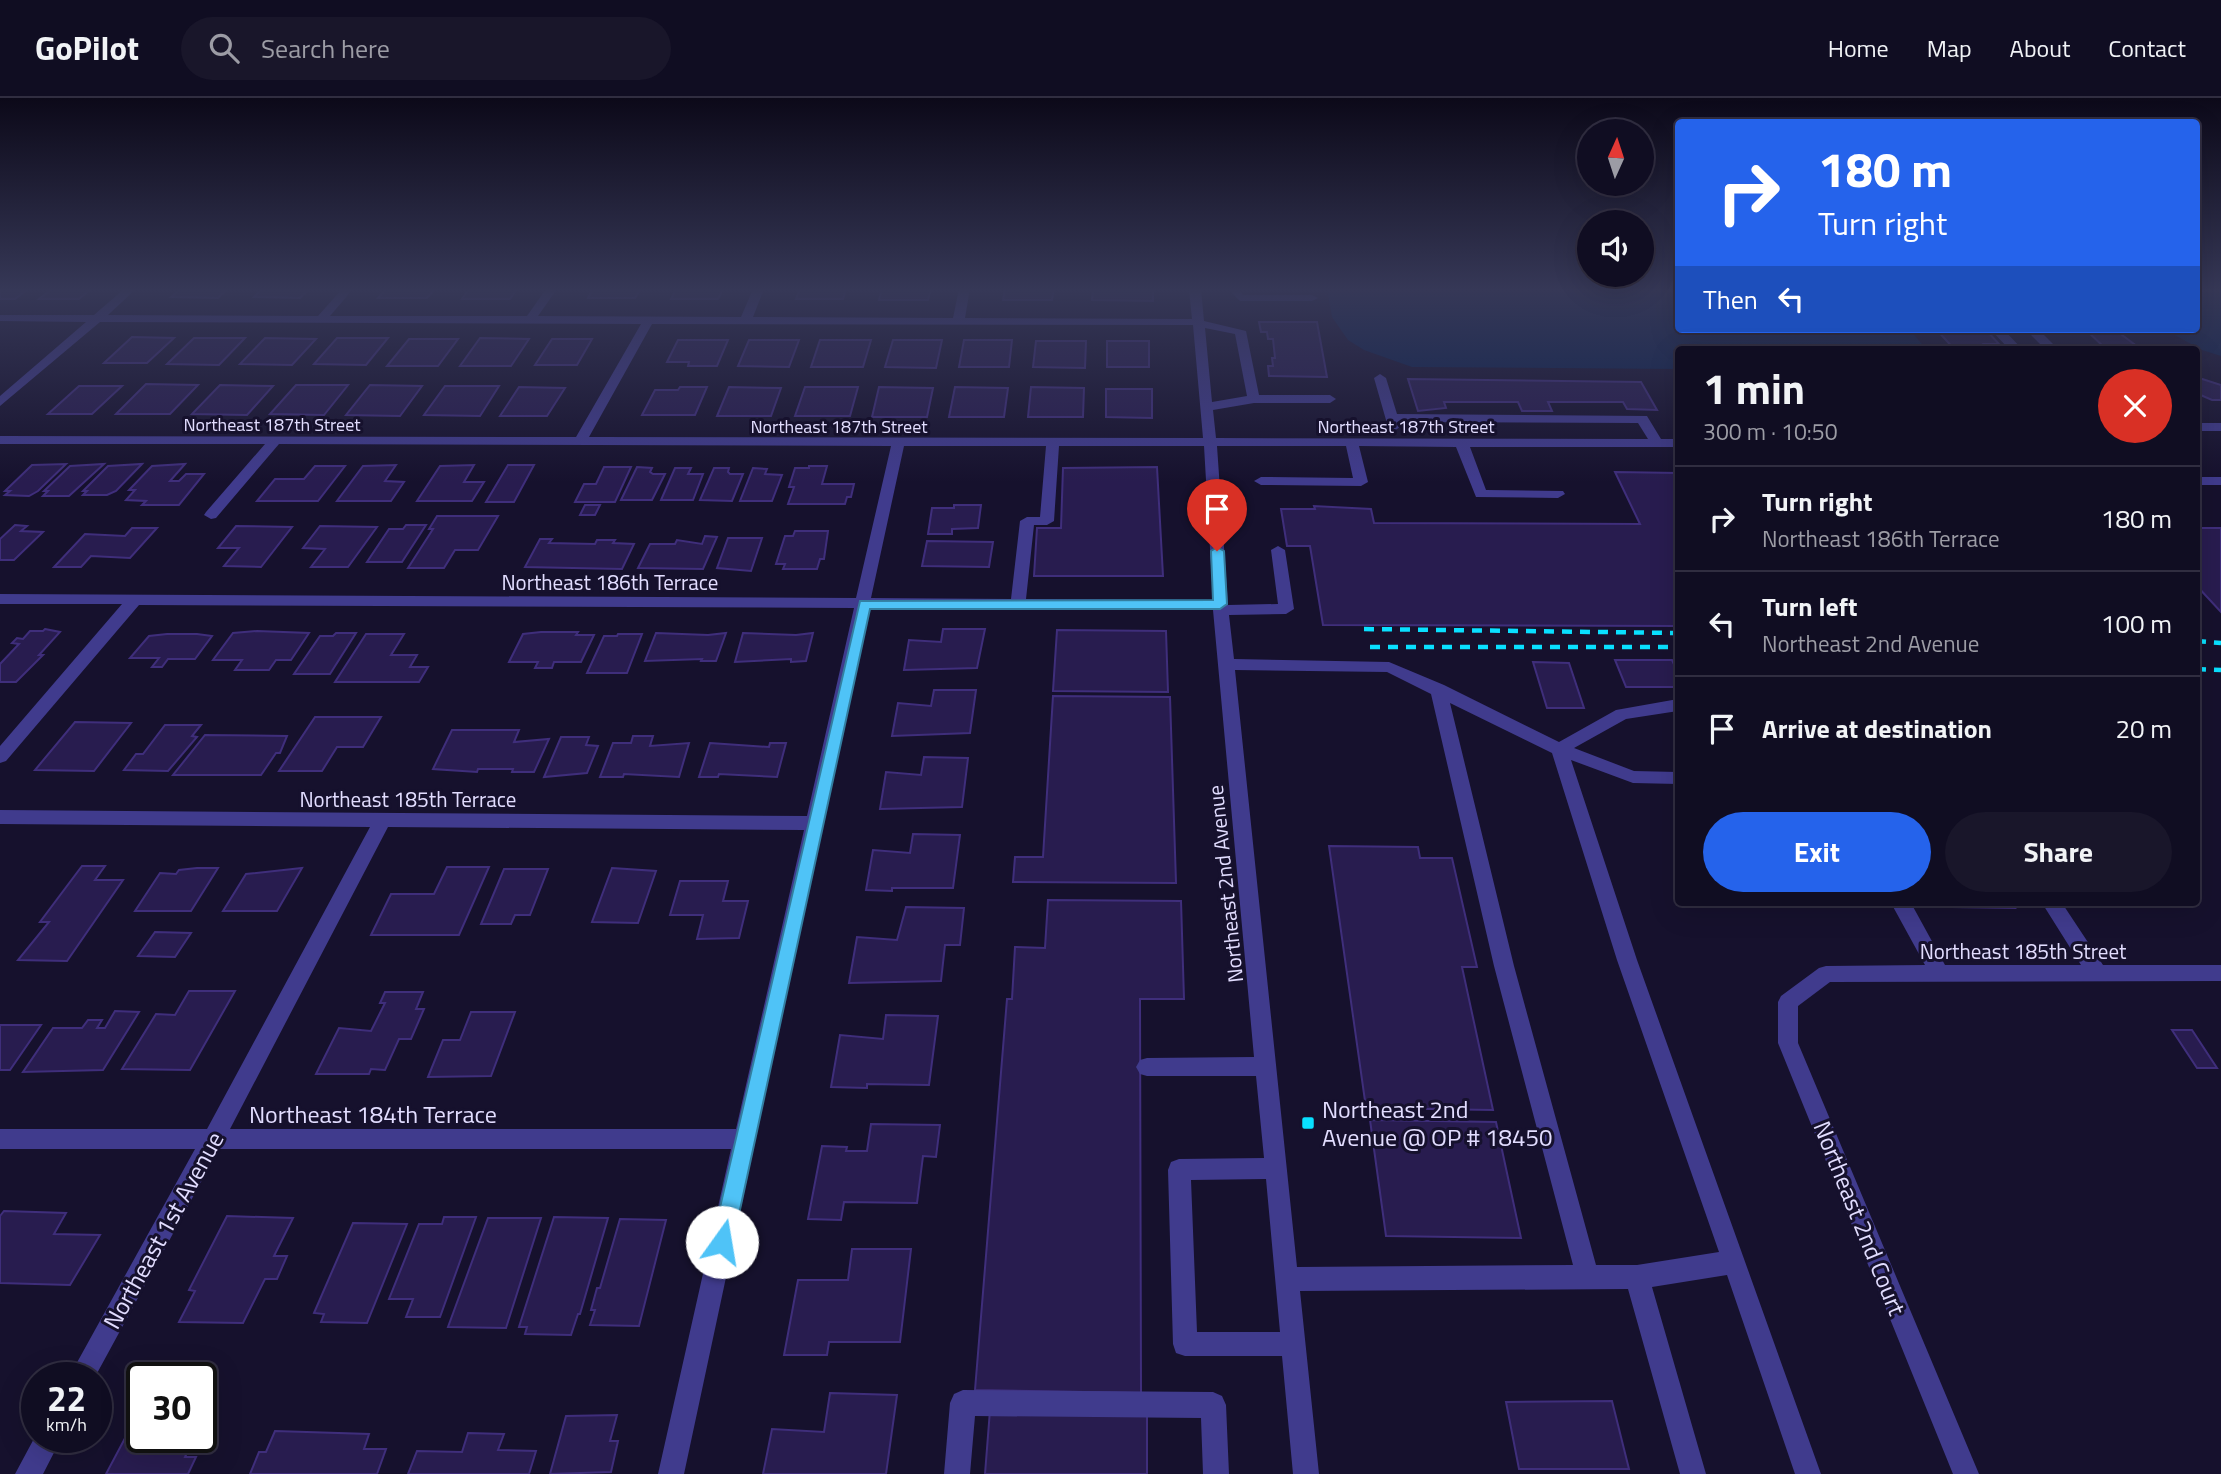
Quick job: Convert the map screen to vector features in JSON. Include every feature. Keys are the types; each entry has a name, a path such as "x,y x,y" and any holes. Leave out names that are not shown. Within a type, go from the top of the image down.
{"street":[{"path":"0,402 56,353"},
{"path":"579,443 630,353"},
{"name":"Northeast 2nd Avenue","path":"1202,353 1226,664 1306,1474"},
{"path":"1245,353 1254,399"},
{"path":"1380,378 1399,444"},
{"path":"1207,407 1254,399 1330,399"},
{"path":"1391,418 1642,419 1657,443"},
{"path":"2200,427 2221,427"},
{"name":"Northeast 187th Street","path":"0,440 1053,444 1675,443"},
{"path":"211,514 274,442"},
{"path":"671,1474 898,443"},
{"path":"1462,443 1481,494 1558,494"},
{"path":"1018,605 1027,521 1047,521 1053,444"},
{"path":"1261,481 1361,482 1352,444"},
{"path":"2200,481 2221,481"},
{"name":"Northeast 186th Terrace","path":"0,599 1286,609 1278,550"},
{"path":"0,757 135,599"},
{"path":"1226,664 1389,667 1559,749 1633,777 1675,778"},
{"path":"1438,689 1504,966 1588,1278"},
{"path":"1559,749 1622,715 1675,706"},
{"path":"1559,749 1627,960 1808,1474"},
{"name":"Northeast 185th Terrace","path":"0,817 381,822 816,823"},
{"name":"Northeast 1st Avenue","path":"89,1362 212,1141 381,822"},
{"path":"1903,906 1940,975"},
{"path":"2054,906 2097,974"},
{"name":"Northeast 185th Street","path":"1826,974 2221,973"},
{"name":"Northeast 2nd Court","path":"1826,974 1788,1002 1788,1043 1966,1474"},
{"path":"1147,1067 1266,1066"},
{"name":"Northeast 184th Terrace","path":"0,1139 745,1139"},
{"path":"1276,1168 1179,1170 1185,1344 1293,1343"},
{"path":"1286,1279 1637,1277 1734,1262"},
{"path":"1637,1277 1693,1474"},
{"path":"957,1474 963,1403 1213,1405 1216,1474"},
{"path":"28,1474 40,1453"}],"water":[{"path":"1373,353 1675,353 1675,369 1412,367"}],"building":[{"path":"115,353 158,353 147,363 104,363"},
{"path":"178,353 230,353 219,365 167,364"},
{"path":"250,353 303,353 292,365 240,364"},
{"path":"324,353 376,353 366,365 314,364"},
{"path":"397,353 447,353 438,366 387,366"},
{"path":"469,353 520,353 511,366 460,366"},
{"path":"543,353 584,353 577,365 535,365"},
{"path":"671,353 722,353 717,366 688,366 689,362 667,362"},
{"path":"743,353 794,353 789,367 738,366"},
{"path":"816,353 867,353 863,367 811,367"},
{"path":"889,353 939,353 936,368 885,367"},
{"path":"962,353 1011,353 1009,367 959,367"},
{"path":"1035,353 1086,353 1085,368 1033,367"},
{"path":"1107,353 1149,353 1149,367 1107,367"},
{"path":"1274,353 1323,353 1327,377 1269,376 1268,366 1273,366 1272,358 1275,358"},
{"path":"2200,378 2221,385 2221,400 2212,400 2200,395"},
{"path":"1408,379 1641,382 1657,410 1627,409 1623,402 1548,402 1552,411 1522,411 1518,402 1444,402 1446,408 1418,411"},
{"path":"146,384 198,385 170,414 116,414"},
{"path":"220,385 273,386 247,415 192,414"},
{"path":"296,385 348,385 324,415 270,414"},
{"path":"370,385 422,386 400,416 346,415"},
{"path":"79,386 122,386 92,414 48,414"},
{"path":"445,386 499,386 480,416 424,415"},
{"path":"519,387 565,388 547,416 500,416"},
{"path":"680,387 707,387 695,415 642,415 655,390 678,390"},
{"path":"729,387 781,388 771,416 717,416"},
{"path":"805,387 858,387 850,416 795,416"},
{"path":"879,387 933,388 927,417 872,417"},
{"path":"955,387 1008,388 1004,417 949,417"},
{"path":"1031,387 1084,388 1083,417 1028,417"},
{"path":"1106,389 1152,389 1152,418 1106,417"},
{"path":"66,464 38,491 29,496 5,495 10,491 5,491 32,465"},
{"path":"104,464 69,496 43,496 48,491 44,491 70,466"},
{"path":"142,464 116,491 107,495 83,495 87,491 83,491 108,466"},
{"path":"185,464 170,481 179,481 186,474 204,474 179,505 142,505 146,501 126,500 135,490 129,490 152,466"},
{"path":"396,465 385,481 404,482 391,501 337,501 363,466"},
{"path":"474,465 464,482 484,482 472,501 417,501 440,466"},
{"path":"508,465 534,465 514,502 486,502"},
{"path":"315,466 345,466 318,501 257,501 275,479 304,479"},
{"path":"827,466 822,484 854,484 851,497 847,497 845,504 788,504 794,487 789,487 795,468"},
{"path":"604,467 631,467 615,502 575,502 584,484 596,484"},
{"path":"637,467 652,468 650,472 653,474 665,474 652,500 621,500"},
{"path":"1157,467 1163,576 1034,576 1037,528 1061,528 1063,468"},
{"path":"675,468 691,468 688,474 703,474 693,500 661,500"},
{"path":"714,468 729,468 730,474 743,474 732,501 700,500"},
{"path":"753,468 767,469 765,474 782,475 772,501 740,501"},
{"path":"1615,472 1675,473 1675,626 1323,625 1310,546 1287,546 1281,509 1315,509 1314,506 1371,509 1374,523 1640,524"},
{"path":"585,505 600,505 595,515 580,515"},
{"path":"954,505 981,505 978,528 952,529 952,534 928,534 932,508 954,508"},
{"path":"437,516 498,516 478,550 455,550 444,568 408,568 433,529 429,529"},
{"path":"15,525 27,526 21,531 43,532 14,560 0,560 0,539"},
{"path":"406,525 426,525 402,562 367,562 389,529 403,529"},
{"path":"236,526 292,527 261,567 224,566 239,548 218,548"},
{"path":"320,526 377,527 348,567 311,567 325,549 303,548"},
{"path":"132,528 157,528 130,558 91,556 81,567 54,567 85,534 125,536"},
{"path":"2200,528 2221,528 2221,612 2200,589"},
{"path":"795,531 828,531 824,559 820,559 817,569 783,569 785,564 776,564 785,536 793,536"},
{"path":"705,536 717,537 703,569 638,568 650,544 675,544 677,540 702,544"},
{"path":"728,538 762,538 751,571 717,568"},
{"path":"540,539 552,539 549,543 595,544 597,540 615,540 613,543 634,544 622,569 525,567"},
{"path":"927,541 993,542 989,567 922,566"},
{"path":"45,629 60,632 39,655 43,655 16,682 0,682 0,664 19,644 12,643 17,638 23,639 30,631"},
{"path":"943,629 985,629 977,668 904,670 909,640 941,642"},
{"path":"1057,630 1166,631 1168,692 1053,691"},
{"path":"541,632 594,635 581,662 554,662 552,668 535,668 538,662 509,662 523,634"},
{"path":"233,633 309,633 291,660 276,660 269,670 235,670 242,660 213,660"},
{"path":"336,633 356,633 330,674 294,674 320,636 333,636"},
{"path":"656,633 726,633 716,661 645,661"},
{"path":"743,633 813,633 806,661 791,662 791,659 735,662"},
{"path":"366,634 404,634 391,655 417,655 410,667 428,667 419,682 335,682"},
{"path":"642,634 627,673 587,673 604,636"},
{"path":"149,636 212,636 195,659 168,659 162,667 152,667 159,658 130,658"},
{"path":"1615,660 1672,660 1675,666 1675,687 1626,687"},
{"path":"1533,662 1569,663 1584,708 1547,708"},
{"path":"934,690 976,690 970,733 892,736 898,703 931,706"},
{"path":"1053,696 1170,697 1176,883 1013,882 1015,857 1043,857"},
{"path":"315,717 381,717 363,747 337,747 322,771 279,771"},
{"path":"75,722 131,723 94,771 35,770"},
{"path":"165,725 201,725 192,736 197,737 168,771 124,770 136,754 143,754"},
{"path":"452,730 519,730 514,742 549,739 534,772 512,772 513,769 478,769 477,772 433,769"},
{"path":"205,735 287,736 280,753 276,753 261,775 173,775"},
{"path":"633,736 653,736 650,746 689,743 679,777 624,774 623,777 600,777 613,743 631,743"},
{"path":"561,737 589,737 586,745 598,746 587,773 544,777"},
{"path":"710,743 769,747 770,743 786,743 777,777 719,774 718,777 699,777"},
{"path":"924,757 968,758 962,807 880,809 886,772 921,775"},
{"path":"913,834 960,835 953,888 866,890 873,850 910,853"},
{"path":"1329,846 1418,847 1420,858 1452,858 1477,967 1462,967 1493,1110 1366,1108"},
{"path":"82,866 105,866 95,880 123,880 67,961 18,960 49,922 40,922"},
{"path":"447,867 489,867 459,935 371,935 391,894 434,894"},
{"path":"218,868 191,911 135,911 160,873 176,874 179,870"},
{"path":"302,868 277,911 223,911 246,874"},
{"path":"612,868 656,871 638,923 592,922"},
{"path":"504,869 548,869 530,915 515,915 511,924 481,924"},
{"path":"680,881 728,881 723,901 748,901 739,938 697,939 703,915 670,915"},
{"path":"1048,900 1181,901 1184,999 1140,999 1141,1393 975,1390 1007,999 1012,999 1015,947 1045,948"},
{"path":"2014,906 2015,908 1952,907"},
{"path":"906,907 964,908 960,945 945,945 941,981 849,983 857,937 897,940"},
{"path":"155,932 191,933 175,957 138,956"},
{"path":"189,991 235,991 190,1070 122,1069 156,1014 175,1015"},
{"path":"385,992 423,992 416,1009 424,1009 411,1039 399,1039 385,1070 371,1069 369,1074 316,1074 339,1028 371,1031 385,1003 380,1003"},
{"path":"115,1011 139,1012 103,1070 23,1072 53,1028 82,1028 88,1020 102,1020 97,1028 105,1028"},
{"path":"471,1012 515,1012 491,1076 428,1077 443,1040 460,1040"},
{"path":"886,1015 938,1016 929,1085 867,1084 867,1088 831,1087 840,1035 883,1039"},
{"path":"0,1025 41,1025 10,1070 0,1070"},
{"path":"2172,1030 2192,1030 2217,1068 2197,1068"},
{"path":"1370,1120 1496,1122 1521,1238 1386,1236"},
{"path":"871,1124 940,1125 936,1157 923,1156 917,1203 844,1202 841,1220 808,1219 822,1146 847,1147 846,1151 867,1151"},
{"path":"4,1211 66,1213 54,1234 100,1235 70,1285 0,1283 0,1216"},
{"path":"227,1216 293,1218 274,1256 287,1256 277,1279 265,1279 243,1323 179,1322 195,1291 189,1290"},
{"path":"444,1217 476,1217 440,1317 406,1317 413,1299 389,1299 419,1224 442,1224"},
{"path":"554,1217 608,1218 580,1314 571,1335 525,1334 527,1327 519,1327"},
{"path":"488,1218 541,1218 506,1328 448,1327"},
{"path":"620,1219 666,1220 639,1326 590,1325 595,1310 591,1310 597,1288 600,1288"},
{"path":"353,1223 407,1224 367,1323 321,1322 324,1314 314,1313"},
{"path":"852,1249 911,1249 900,1342 829,1342 827,1355 784,1355 798,1280 848,1280"},
{"path":"830,1393 897,1395 886,1474 763,1474 772,1429 824,1432"},
{"path":"1612,1401 1629,1469 1519,1469 1506,1402"},
{"path":"990,1410 1147,1414 1147,1474 985,1474"},
{"path":"617,1415 610,1441 618,1441 611,1472 550,1474 566,1416"},
{"path":"275,1431 369,1434 364,1449 386,1449 377,1474 250,1474 259,1452 266,1452"},
{"path":"468,1433 504,1434 498,1450 536,1451 529,1474 408,1474 417,1451 462,1452"},
{"path":"126,1436 126,1453 187,1453 185,1457 196,1457 188,1474 106,1474"}],"railway":[{"path":"1364,629 1675,633"},
{"path":"2200,641 2221,643"},
{"path":"1370,647 1675,647"},
{"path":"2200,669 2221,670"}],"place":[{"name":"Northeast 2nd Avenue @ OP # 18450","path":"1308,1123"}],"route":[{"path":"722,1242 864,604 1220,604 1217,551"}]}
